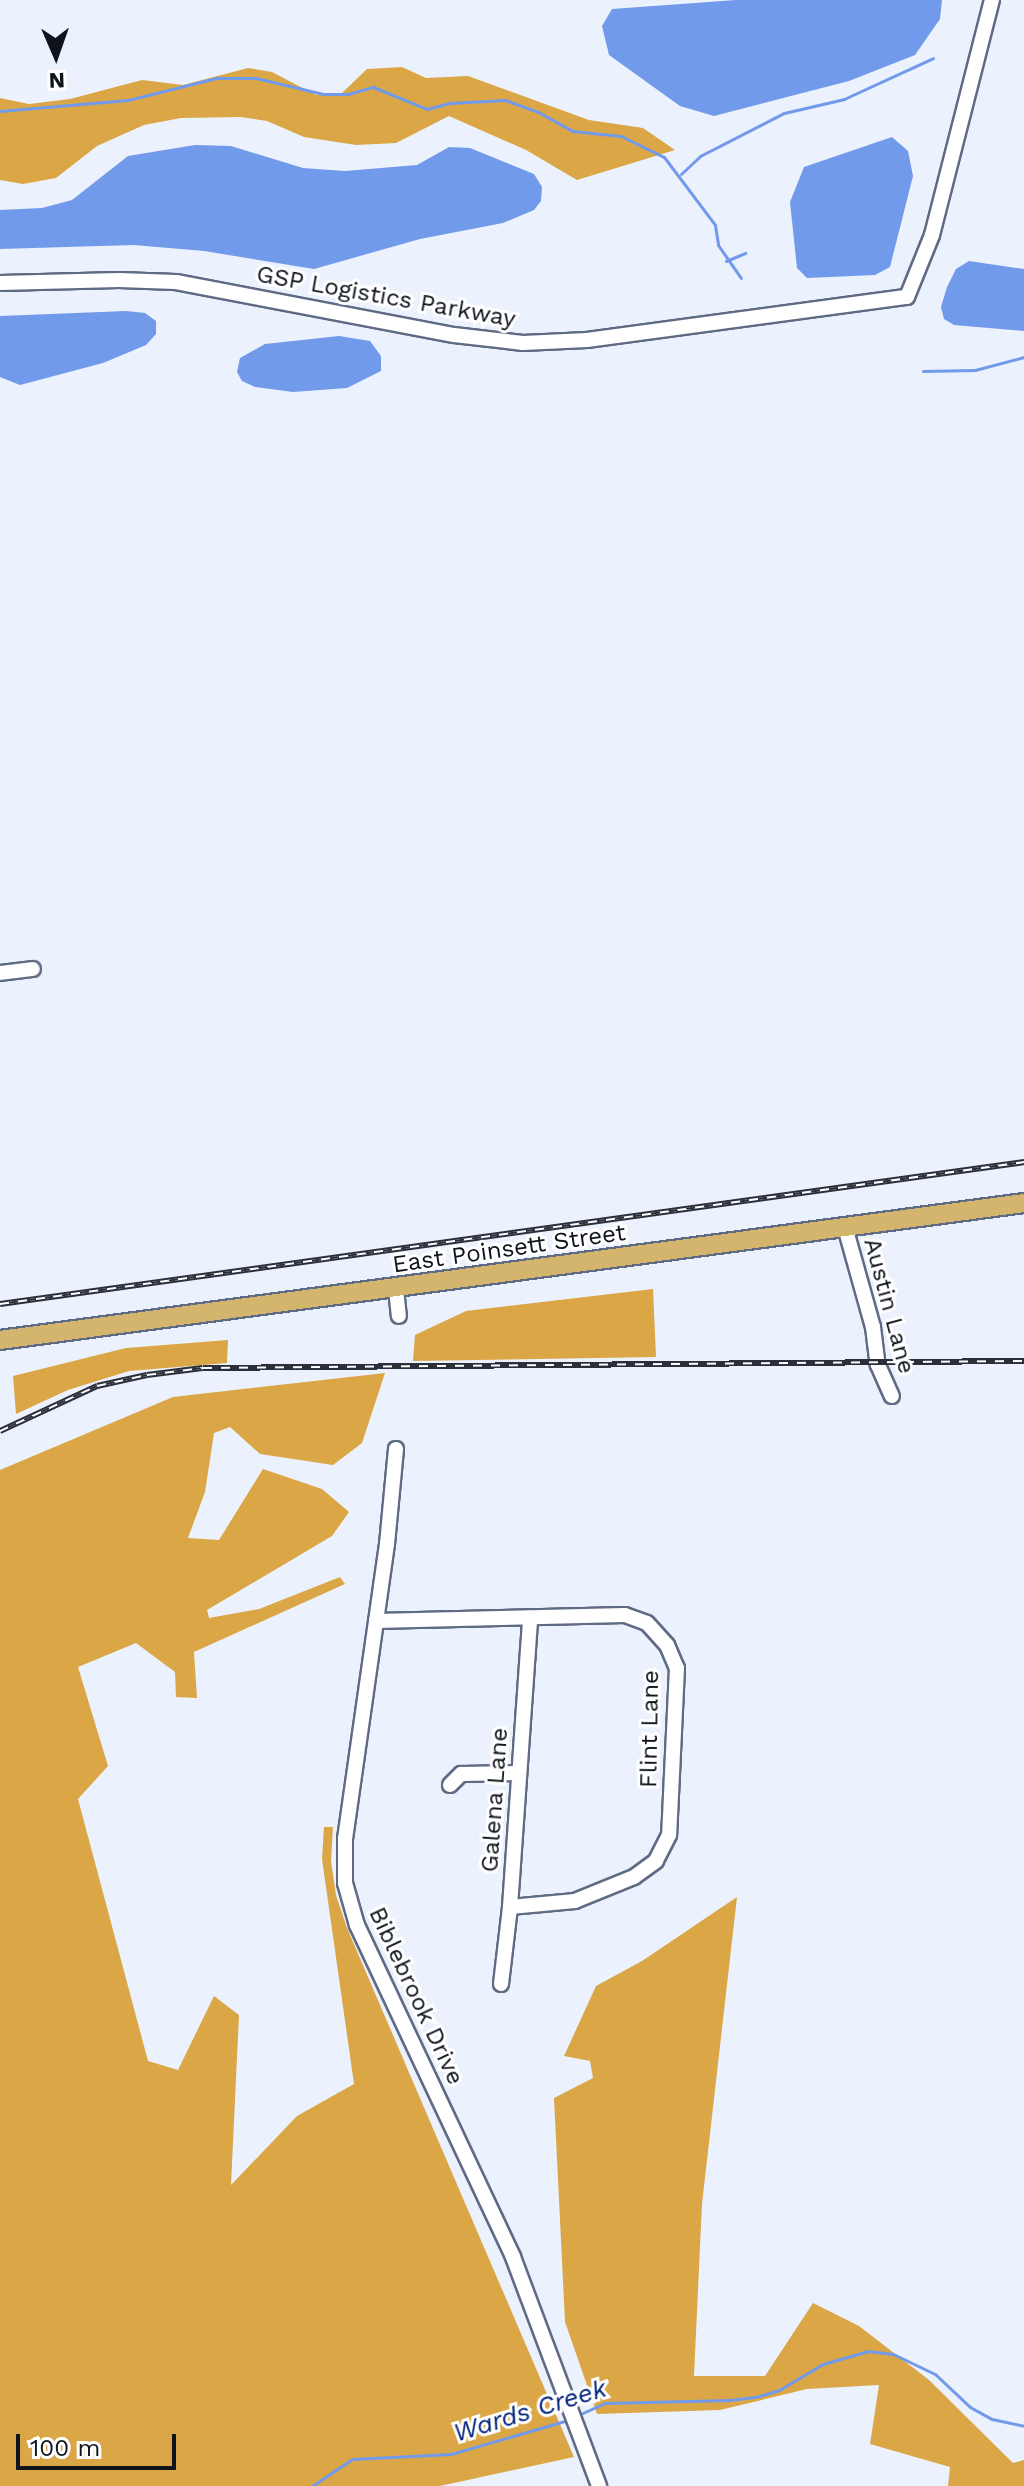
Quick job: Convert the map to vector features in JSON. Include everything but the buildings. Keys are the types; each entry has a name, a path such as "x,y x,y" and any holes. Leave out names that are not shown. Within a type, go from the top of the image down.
{"main road":[{"name":"East Poinsett Street","path":"0,1340 1024,1203"}],"street":[{"name":"GSP Logistics Parkway","path":"0,283 176,282 454,335 534,343 587,340 907,297 932,235 992,0"},
{"path":"0,973 33,969"},
{"name":"Austin Lane","path":"845,1227 873,1327 878,1365 892,1396"},
{"path":"396,1289 399,1316"},
{"name":"Biblebrook Drive","path":"396,1449 376,1621 345,1838 345,1883 349,1904 513,2257 599,2486"},
{"name":"Flint Lane","path":"376,1621 625,1615 647,1623 667,1645 677,1668 669,1835 656,1861 634,1877 575,1901 510,1907"},
{"name":"Galena Lane","path":"501,1984 510,1907 530,1618"},
{"path":"450,1785 461,1774 517,1773"}],"shaded area":[{"path":"402,67 426,78 468,76 589,120 643,128 675,150 577,180 526,150 449,116 396,143 356,145 304,137 267,121 240,117 181,118 144,125 97,146 56,178 23,184 0,180 0,98 29,104 70,99 142,80 183,85 248,68 272,72 316,95 342,93 367,69"},
{"path":"653,1289 656,1357 413,1361 415,1335 466,1311"},
{"path":"228,1340 227,1363 129,1371 68,1390 16,1414 13,1376 126,1348"},
{"path":"385,1373 362,1443 333,1465 260,1454 230,1427 214,1433 205,1492 188,1538 219,1540 263,1469 322,1489 349,1512 332,1536 207,1610 209,1618 259,1609 340,1577 345,1584 194,1652 197,1698 176,1697 175,1672 136,1643 78,1667 108,1766 78,1799 148,2061 178,2070 214,1996 239,2015 231,2185 297,2116 354,2084 322,1859 324,1827 333,1827 331,1861 336,1895 347,1928 574,2457 440,2486 0,2486 0,1470 173,1397"},
{"path":"737,1897 702,2204 694,2376 765,2376 813,2303 859,2326 929,2380 1013,2463 1024,2460 1024,2486 948,2486 950,2467 870,2444 879,2385 807,2389 720,2410 597,2414 565,2322 554,2098 593,2078 590,2061 564,2056 596,1986 642,1961"}],"water":[{"path":"736,0 942,0 940,19 915,55 849,81 714,116 680,106 609,55 602,26 612,9"},
{"path":"892,137 908,151 913,176 890,267 875,275 807,278 797,268 790,202 804,167"},
{"path":"195,145 231,146 303,168 345,171 417,165 449,147 470,148 534,174 542,187 541,201 534,210 503,223 420,239 314,269 204,251 134,245 0,249 0,210 42,208 72,200 128,156"},
{"path":"969,261 1024,269 1024,331 954,325 944,319 941,307 947,287 956,269"},
{"path":"145,313 156,321 156,334 146,345 103,363 20,385 0,377 0,316"},
{"path":"339,336 370,341 381,356 381,371 347,388 293,392 255,387 242,381 237,372 240,358 265,344"}],"waterway":[{"path":"681,174 700,156 784,113 844,99 933,58"},
{"path":"0,111 128,100 216,78 256,78 323,94 348,94 373,87 427,109 450,103 505,100 540,113 573,131 621,136 664,157 715,225 718,245 741,278"},
{"path":"726,261 745,253"},
{"path":"923,371 975,370 1024,357"},
{"name":"Wards Creek","path":"578,2415 605,2403 756,2397 779,2390 823,2364 868,2351 893,2354 935,2374 970,2407 992,2419 1024,2426"},
{"name":"Wards Creek","path":"312,2486 352,2459 451,2454 568,2420"}],"railway":[{"path":"0,1304 1024,1162"},
{"path":"0,1431 97,1386 147,1375 203,1368 1024,1361"}]}
